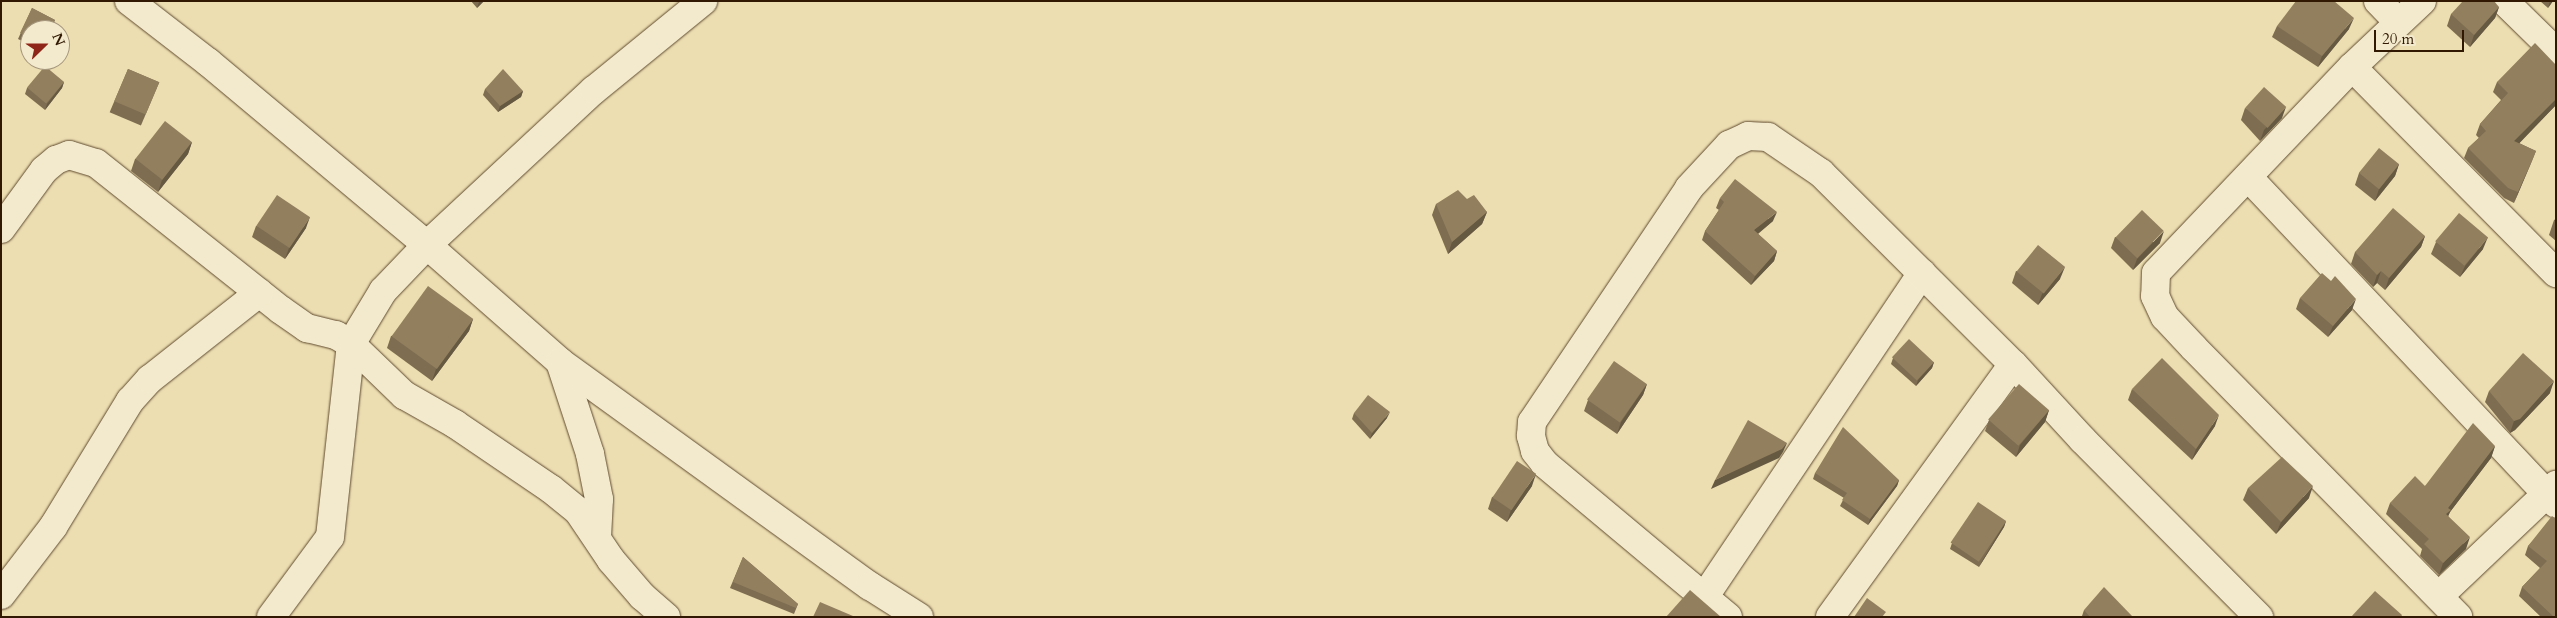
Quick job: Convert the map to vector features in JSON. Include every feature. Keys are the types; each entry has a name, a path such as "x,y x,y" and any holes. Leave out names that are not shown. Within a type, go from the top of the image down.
{"street":[{"path":"129,1 208,62 427,246 560,362 870,586 919,617"},
{"path":"271,617 330,537 351,344 383,291 427,246 594,90 704,1"},
{"path":"2378,1 2398,22"},
{"path":"2422,1 2352,68 2156,273 2154,296 2160,308 2194,348 2440,595 2458,617"},
{"path":"2504,1 2556,52"},
{"path":"2352,68 2556,273"},
{"path":"1728,617 1545,464 1535,451 1531,436 1532,422 1689,188 1728,145 1748,136 1768,137 1821,173 2013,364 2083,440 2259,617"},
{"path":"1,229 44,170 56,160 69,155 82,156 96,163 259,293 307,328 336,335 351,344 404,395 455,424 551,488 578,511 597,536 611,560 642,596 666,617"},
{"path":"2248,177 2552,495 2440,595"},
{"path":"1705,596 1922,273"},
{"path":"1,595 53,527 130,401 150,379 259,293"},
{"path":"560,362 590,454 599,499 597,536"},
{"path":"1830,617 2013,364"}],"building":[{"path":"2296,1 2334,1 2354,18 2322,56 2277,26"},
{"path":"2463,1 2494,1 2499,7 2474,35 2451,14"},
{"path":"32,8 55,20 26,20"},
{"path":"2535,43 2556,65 2556,99 2514,141 2536,151 2518,192 2508,188 2468,148 2486,131 2480,124 2508,93 2497,82"},
{"path":"128,69 159,82 146,115 114,101"},
{"path":"503,69 523,91 500,106 485,89"},
{"path":"42,70 50,70 64,82 46,104 27,87"},
{"path":"2264,87 2286,107 2268,128 2245,108"},
{"path":"165,121 192,142 162,180 135,159"},
{"path":"2379,148 2399,164 2379,189 2359,173"},
{"path":"1735,179 1777,212 1754,230 1777,251 1755,276 1705,231 1724,202 1720,198"},
{"path":"1458,190 1467,199 1474,195 1487,212 1452,242 1436,204"},
{"path":"277,195 310,217 289,248 256,226"},
{"path":"2393,208 2425,236 2389,278 2381,271 2377,275 2355,252"},
{"path":"2142,210 2164,231 2137,258 2116,237"},
{"path":"2459,213 2488,237 2464,266 2435,241"},
{"path":"2038,245 2065,267 2044,293 2017,271"},
{"path":"2322,273 2331,281 2335,276 2356,299 2333,326 2300,298"},
{"path":"428,286 473,319 437,369 392,336"},
{"path":"1909,339 1934,362 1917,380 1892,357"},
{"path":"2523,353 2554,381 2520,419 2514,421 2489,391"},
{"path":"2162,358 2219,415 2196,449 2132,389"},
{"path":"1614,361 1647,384 1620,422 1587,400"},
{"path":"2019,384 2049,410 2018,446 1988,419"},
{"path":"1368,395 1390,412 1372,433 1354,413"},
{"path":"1748,420 1787,443 1782,449 1715,480"},
{"path":"2473,423 2495,446 2448,508 2451,510 2446,514 2470,537 2443,563 2424,544 2429,539 2390,503 2415,476 2425,486"},
{"path":"1843,427 1899,480 1870,519 1842,500 1847,493 1815,473"},
{"path":"2282,457 2313,486 2281,522 2248,488"},
{"path":"1517,461 1536,474 1511,510 1492,497"},
{"path":"1978,502 2006,521 1979,562 1951,543"},
{"path":"2552,516 2556,519 2556,617 2522,587 2547,561 2528,546"},
{"path":"743,557 798,604 796,608 733,582"},
{"path":"2104,587 2133,617 2090,617 2084,610"},
{"path":"1690,590 1721,617 1666,617"},
{"path":"2375,591 2402,615 2401,617 2351,617"},
{"path":"1867,598 1886,612 1882,617 1854,617"},
{"path":"820,602 853,616 813,617"}]}
